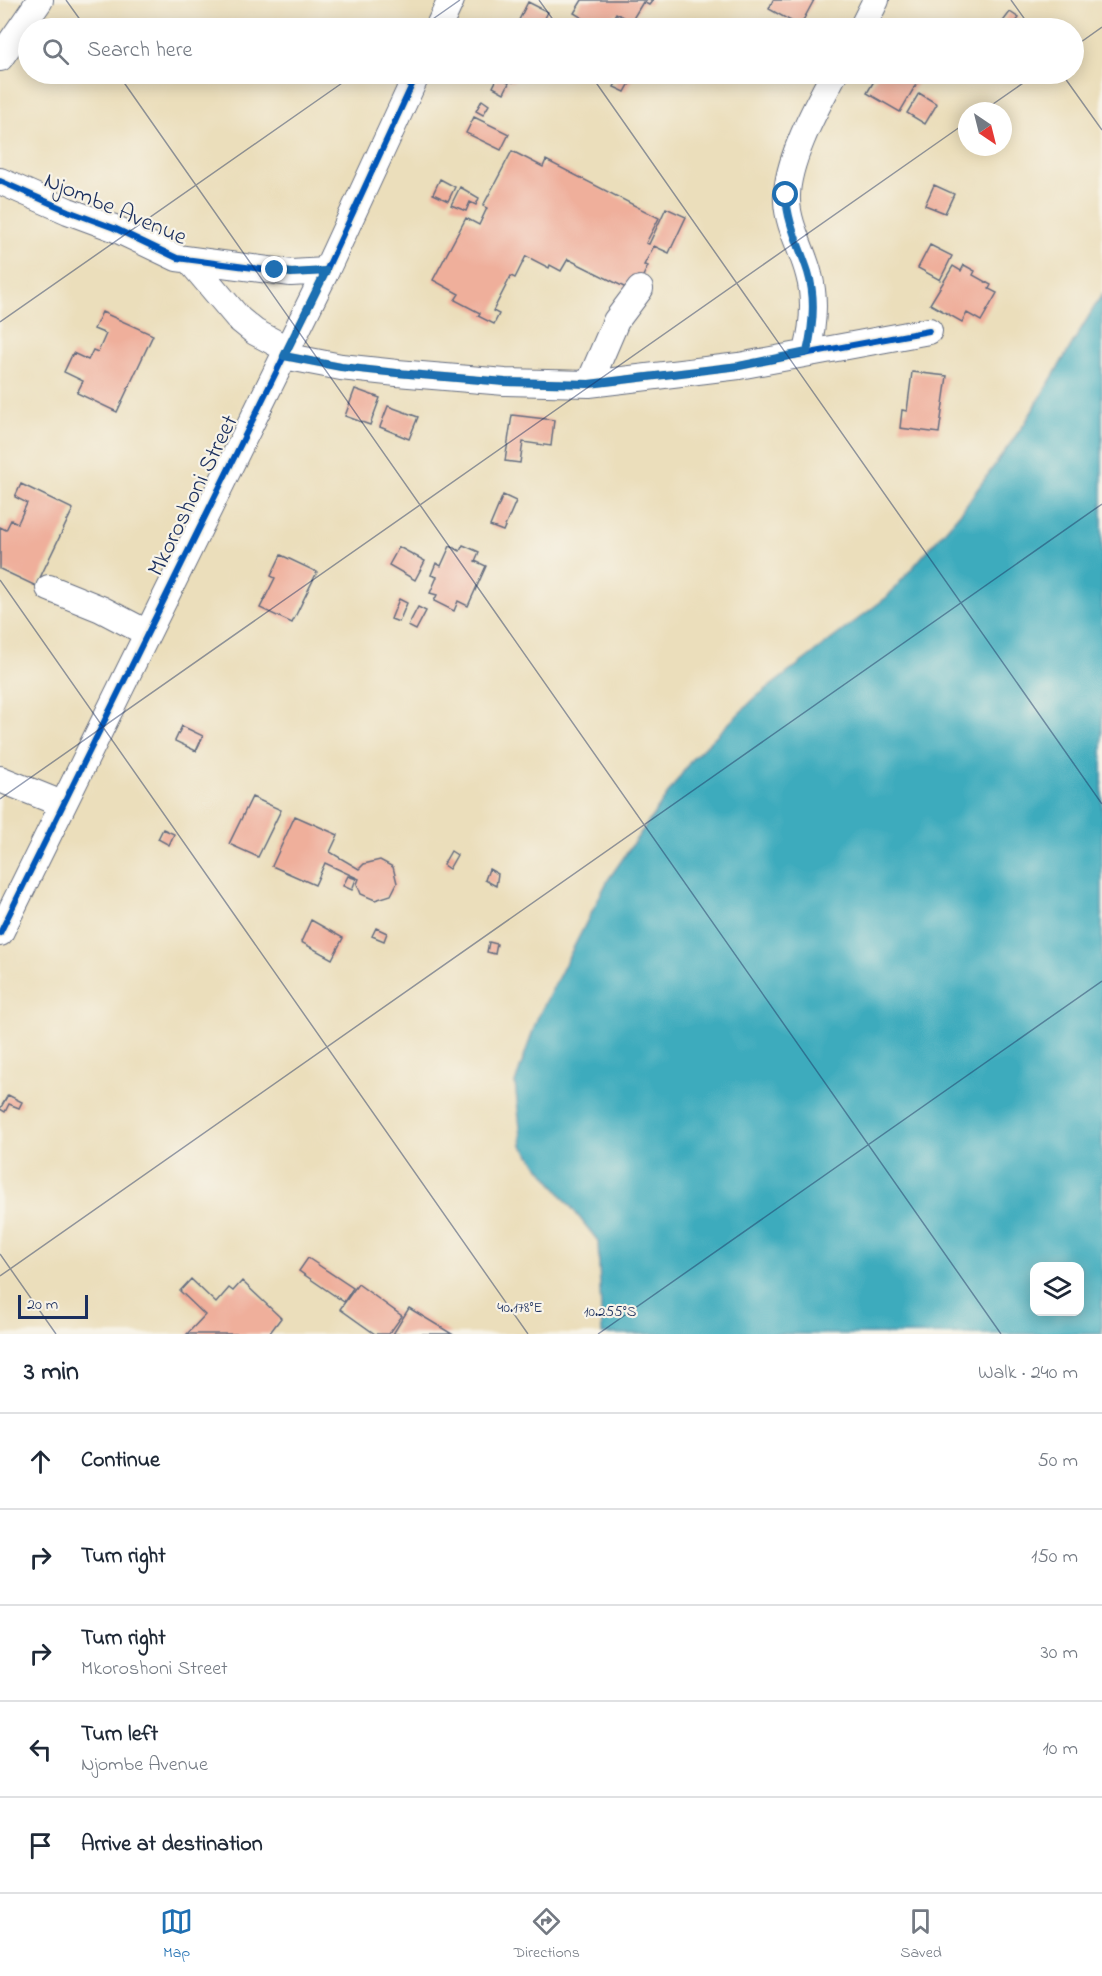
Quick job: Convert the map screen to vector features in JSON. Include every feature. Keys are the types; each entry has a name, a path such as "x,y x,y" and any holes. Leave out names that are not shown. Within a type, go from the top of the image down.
{"street":[{"path":"28,18 40,0"},
{"path":"443,18 451,0"},
{"path":"867,18 876,0"},
{"path":"0,58 18,32"},
{"name":"Mkoroshoni Street","path":"0,933 326,271 412,84"},
{"path":"807,352 812,326 812,293 809,275 788,210 786,195 790,174 804,131 829,84"},
{"name":"Njombe Avenue","path":"0,181 114,228 177,258 291,273 326,271"},
{"path":"190,261 239,319 285,352 341,367 397,373 505,382 589,384 739,366 929,330"},
{"path":"589,384 616,321 640,289"},
{"path":"49,588 101,609 147,633"},
{"path":"0,779 62,804"}],"water":[{"path":"1102,294 1102,1334 602,1334 598,1241 522,1145 515,1083 537,1019 608,880 692,759 756,697 887,597 961,512 1025,423"}],"building":[{"path":"582,0 653,0 649,5 643,2 633,18 624,18 616,13 613,18 582,18 574,13"},
{"path":"773,0 814,0 804,18 785,18 769,9"},
{"path":"528,2 548,12 545,18 520,18"},
{"path":"1010,12 1019,18 1006,18"},
{"path":"494,84 508,84 504,93 493,87"},
{"path":"616,84 629,84 625,92 614,87"},
{"path":"872,84 916,84 900,112 867,93"},
{"path":"919,93 937,104 925,124 907,113"},
{"path":"482,100 489,105 483,115 476,111"},
{"path":"474,117 509,134 501,150 466,133"},
{"path":"512,151 543,167 546,160 659,218 646,243 649,244 666,208 686,217 669,253 654,246 644,265 648,266 642,278 638,276 628,289 568,259 561,271 550,265 549,268 526,256 515,278 511,276 493,311 499,314 494,324 478,316 480,313 455,300 459,294 433,280 466,218 479,225 487,208 483,206"},
{"path":"440,179 455,187 448,201 433,194"},
{"path":"934,185 954,194 945,213 925,205"},
{"path":"460,187 479,198 476,205 470,202 466,211 451,205"},
{"path":"930,245 952,256 940,280 918,268"},
{"path":"964,265 975,271 973,275 991,285 989,289 997,293 981,321 967,313 962,322 930,304 953,266 961,271"},
{"path":"102,312 153,335 117,412 77,393 83,381 64,372 73,353 88,360 93,350 98,352 106,334 94,329"},
{"path":"912,372 947,376 939,433 900,428 902,410 907,411"},
{"path":"355,389 380,398 370,425 345,416"},
{"path":"388,406 418,417 409,439 380,427"},
{"path":"512,415 554,420 551,446 523,442 520,463 505,461"},
{"path":"21,484 73,509 36,586 0,569 0,527 6,530 11,520 18,523 27,503 15,497"},
{"path":"503,495 516,501 503,531 490,526"},
{"path":"463,545 479,552 475,561 486,566 468,606 458,601 454,611 434,601 437,595 430,593 437,577 431,575 436,563 441,566 450,546 460,551"},
{"path":"399,547 425,561 415,580 389,565"},
{"path":"281,555 317,572 292,623 260,608 275,578 271,576"},
{"path":"399,599 407,603 399,622 391,619"},
{"path":"418,607 426,611 416,630 408,626"},
{"path":"182,726 203,736 196,751 175,741"},
{"path":"252,797 281,810 258,857 229,844"},
{"path":"295,816 338,835 330,852 359,869 364,864 380,860 393,867 397,883 391,895 375,900 361,894 357,884 359,879 325,863 315,885 272,866"},
{"path":"163,829 174,834 169,845 158,839"},
{"path":"451,851 457,855 449,869 443,865"},
{"path":"489,869 498,874 496,886 485,880"},
{"path":"348,876 356,879 352,890 343,886"},
{"path":"311,920 343,938 332,959 301,942"},
{"path":"376,928 387,933 384,941 372,936"},
{"path":"489,942 497,944 495,954 487,952"},
{"path":"8,1095 22,1102 19,1108 9,1104 5,1112 0,1109"},
{"path":"308,1258 353,1288 344,1302 299,1271"},
{"path":"191,1279 216,1303 229,1288 233,1291 242,1281 281,1318 269,1334 187,1334 205,1315 180,1291"},
{"path":"358,1284 402,1316 389,1334 375,1334 340,1309"},
{"path":"409,1308 452,1334 393,1334"}],"cycle path":[{"path":"0,933 326,271 412,84"},
{"path":"0,181 68,211 114,228 177,258 291,273 326,271"},
{"path":"284,356 341,367 397,373 505,382 589,384 739,366 929,331"}],"route":[{"path":"275,270 291,273 326,271 284,356 306,361 341,367 505,382 589,384 739,366 807,352 812,326 812,293 809,275 792,227 786,195"}]}
